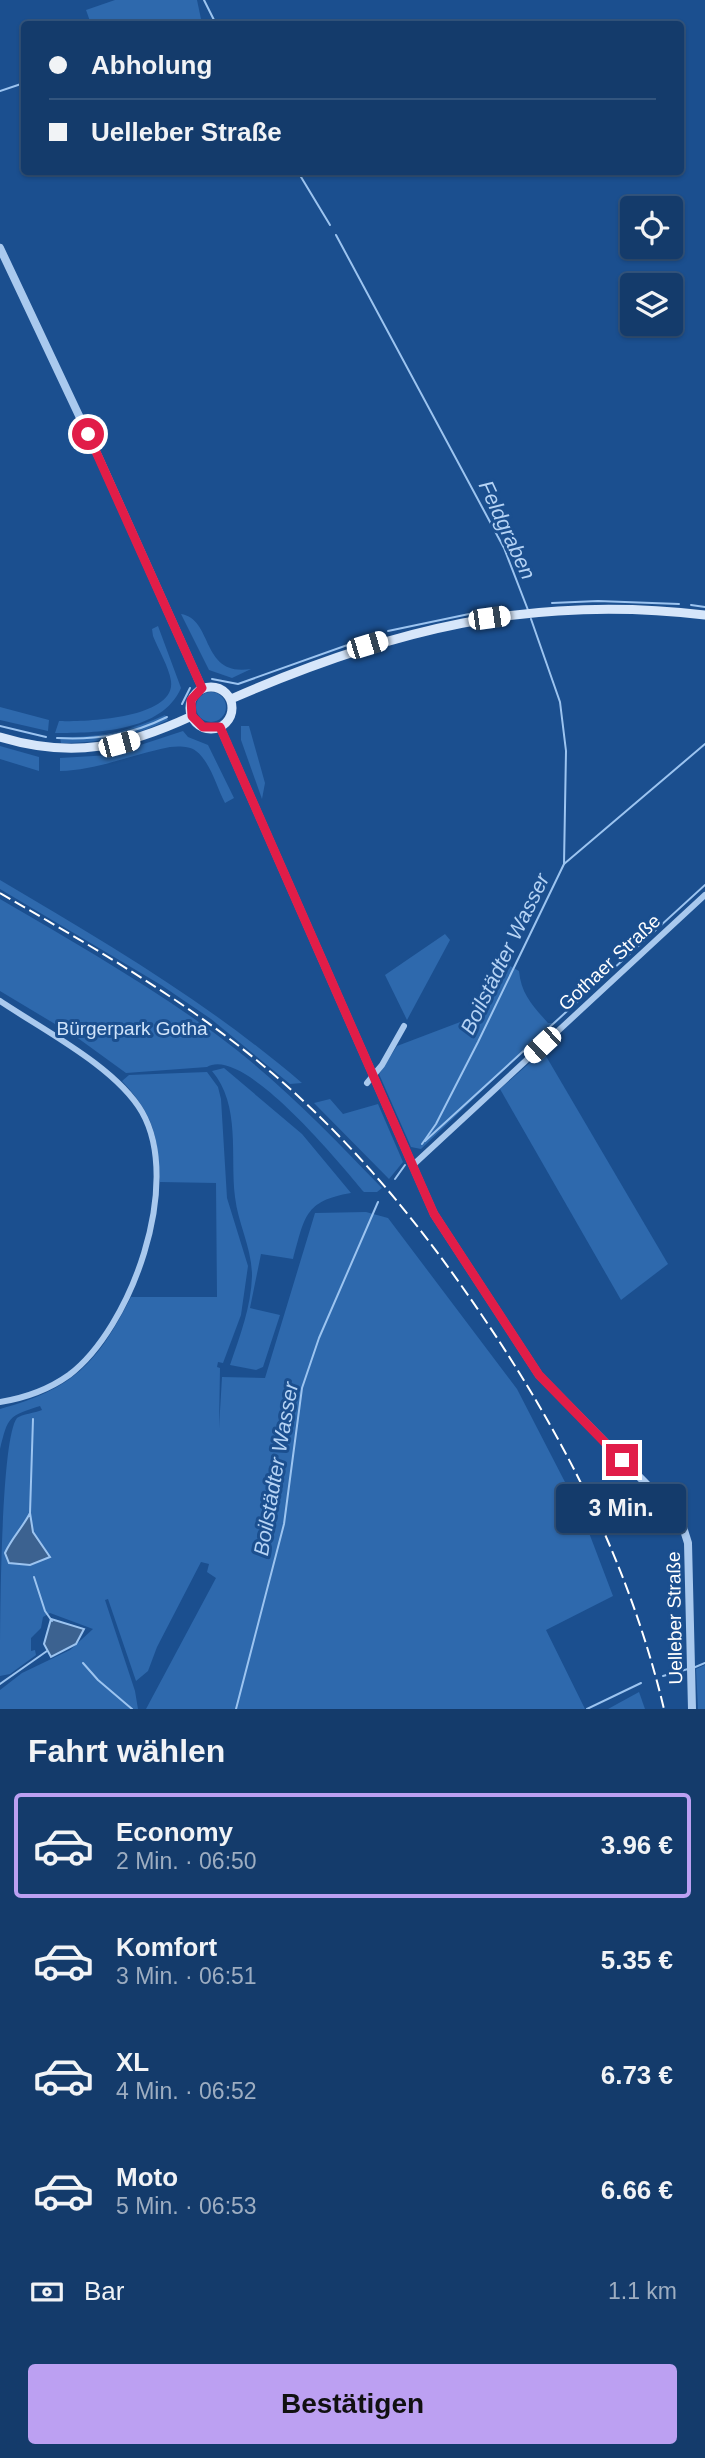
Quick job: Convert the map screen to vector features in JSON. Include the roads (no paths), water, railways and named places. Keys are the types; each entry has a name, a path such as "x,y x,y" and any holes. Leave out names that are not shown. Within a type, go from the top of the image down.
{"main road":[{"path":"230,699 295,671 381,641 459,622 518,613 615,608 705,615"},
{"path":"202,688 218,688 230,699 231,715 220,727 203,727 192,716 191,700 202,688"},
{"path":"0,737 66,749 103,747 137,739 192,716"}],"street":[{"path":"0,248 99,458 202,688"},
{"name":"Uelleber Straße","path":"220,727 369,1079 434,1214 539,1375 673,1511 683,1527 688,1556 692,1709"},
{"name":"Gothaer Straße","path":"412,1166 705,895"},
{"path":"0,1001 102,1070 127,1092 142,1113 149,1129 155,1166 153,1214 146,1248 128,1296 108,1330 87,1358 63,1378 34,1394 0,1402"},
{"path":"369,1079 382,1065 404,1026"}],"waterway":[{"name":"Feldgraben","path":"204,0 214,21"},
{"path":"0,91 21,84"},
{"name":"Feldgraben","path":"300,175 330,225"},
{"name":"Feldgraben","path":"336,235 504,548 528,610"},
{"path":"552,603 598,601 679,604"},
{"path":"691,605 705,607"},
{"path":"388,631 493,609"},
{"name":"Feldgraben","path":"531,619 560,702 566,751 564,864"},
{"path":"212,679 238,684 370,637"},
{"path":"182,704 190,688"},
{"path":"57,738 114,735 167,717"},
{"path":"0,726 46,737"},
{"name":"Boilstädter Wasser","path":"422,1144 436,1124 478,1042 564,864 705,744"},
{"path":"425,1141 705,885"},
{"name":"Boilstädter Wasser","path":"395,1179 405,1165"},
{"name":"Boilstädter Wasser","path":"236,1709 284,1524 302,1388 319,1338 378,1202"},
{"path":"30,1513 33,1419"},
{"path":"34,1577 45,1611 52,1621"},
{"path":"0,1684 47,1651"},
{"path":"83,1663 98,1680 132,1709"},
{"path":"693,1668 705,1663"},
{"path":"663,1676 688,1669"},
{"path":"587,1709 641,1683"}],"railway":[{"path":"0,893 140,977 240,1047 302,1099 357,1155 408,1215 433,1246 510,1357 565,1452 612,1551 632,1603 664,1709"}],"park label":[{"name":"Bürgerpark Gotha","path":"132,1028"}]}
